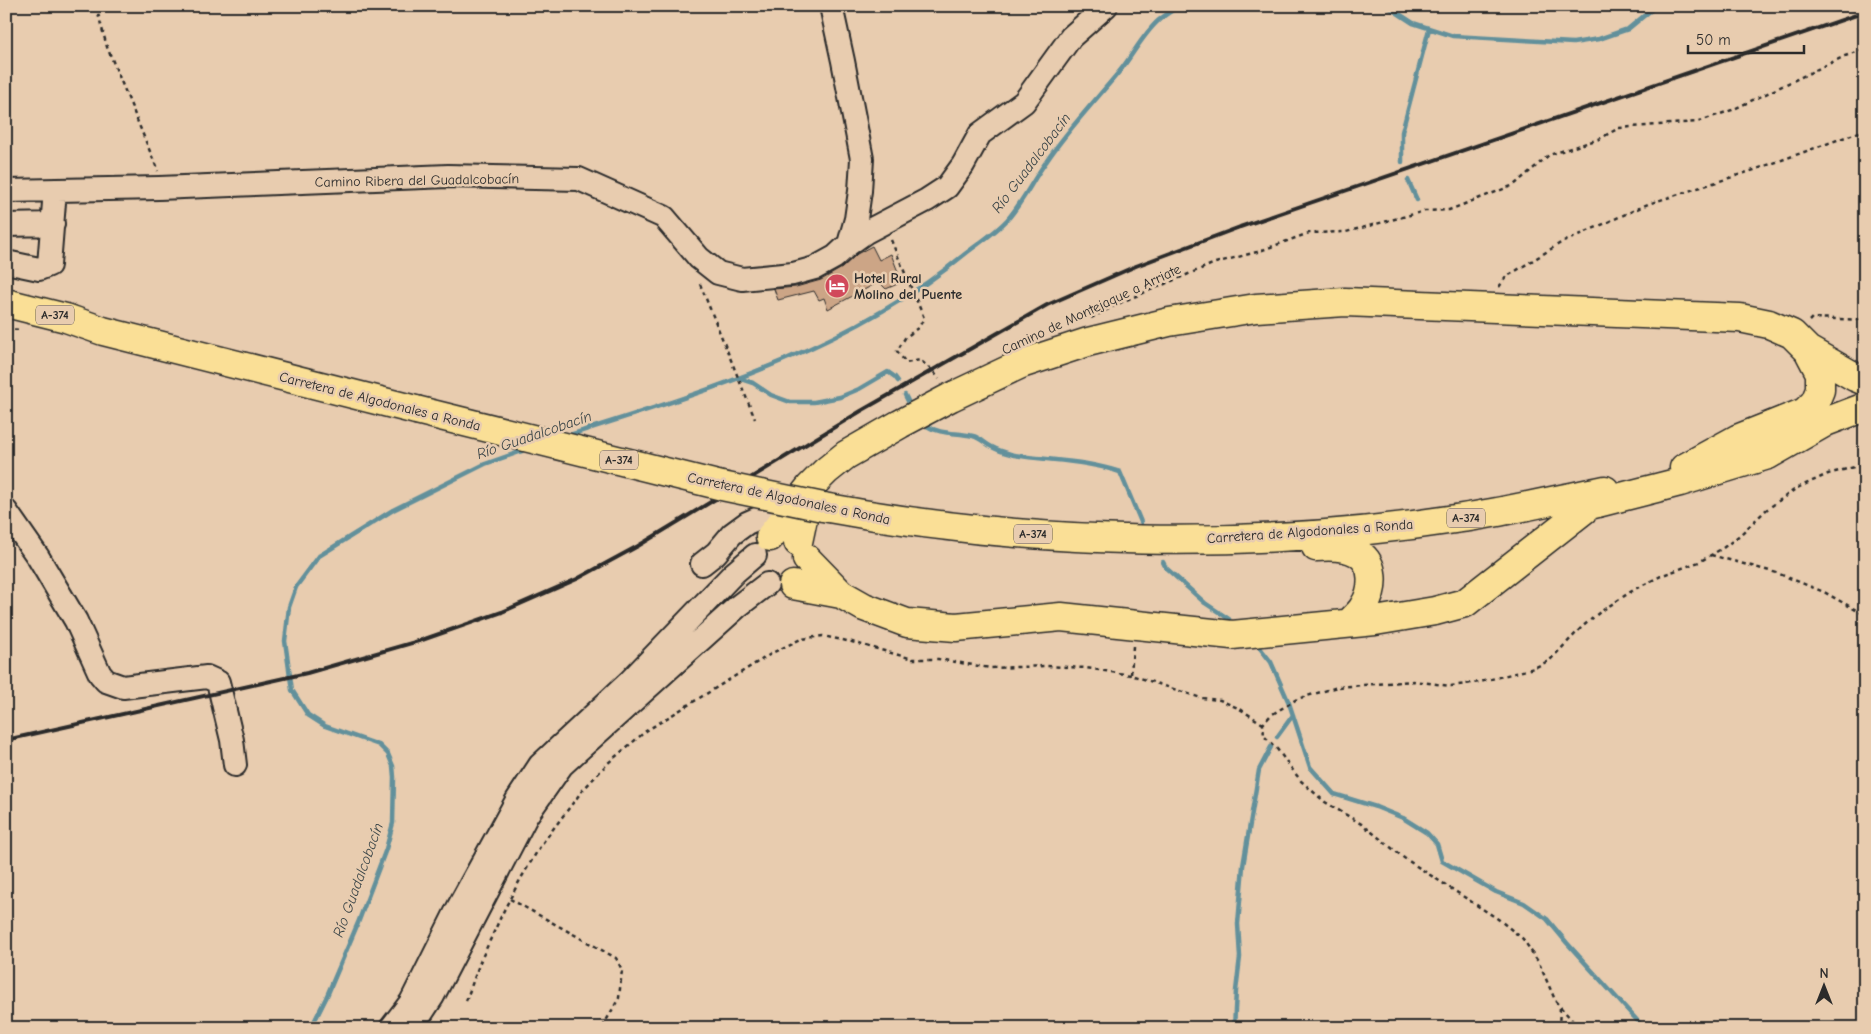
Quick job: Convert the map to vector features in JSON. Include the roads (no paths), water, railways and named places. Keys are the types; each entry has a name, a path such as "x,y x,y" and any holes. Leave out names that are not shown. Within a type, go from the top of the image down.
{"main road":[{"path":"760,548 811,498 846,455 951,397 1021,364 1088,342 1169,322 1256,308 1345,302 1740,318 1770,324 1855,377 1865,381"},
{"name":"Carretera de Algodonales a Ronda","path":"6,303 66,318 102,331 722,486 811,498 870,516 981,530 1102,539 1246,538 1355,531 1462,518 1617,488 1748,451 1865,407"},
{"name":"Carretera de Algodonales a Ronda","path":"6,314 64,327 102,331"},
{"path":"1682,469 1737,439 1805,412 1815,402 1820,390 1820,373 1800,342"},
{"path":"811,498 803,515 803,550 841,594 864,607 907,624 956,627 1061,617 1232,635 1375,621 1435,611 1465,603 1590,505 1680,482 1768,455 1824,423"},
{"path":"1246,538 1288,548 1322,547 1349,549 1360,554 1370,567 1372,579 1371,592 1364,606 1349,624"},
{"path":"780,585 841,594"}],"street":[{"path":"830,6 862,159 856,219 848,244"},
{"name":"Camino Ribera del Guadalcobacín","path":"6,191 159,188 448,176 579,179 664,217 699,258 718,274 742,279 793,274 815,268 835,257 848,244 870,230 927,200 947,187 964,166 980,134 1024,102 1071,37 1106,6"},
{"path":"7,260 39,269 49,265 55,190"},
{"path":"7,226 53,224"},
{"path":"412,1028 433,996 527,815 562,764 737,608 804,574 803,550 785,535 760,548 709,558 732,534 747,523 811,498"},
{"path":"6,511 43,565 76,621 96,666 106,681 123,687 207,677 218,682 232,740 235,765"},
{"path":"732,534 760,548"},
{"path":"760,548 754,563 756,572 780,585"},
{"path":"390,1028 411,1002 463,898 517,800 540,764 630,681 760,548"}],"waterway":[{"name":"Río Guadalcobacín","path":"566,436 671,402 775,364 874,316 921,287 992,234 1007,220 1054,150 1072,127 1119,72 1148,32 1159,20 1178,6"},
{"name":"Río Guadalcobacín","path":"1387,6 1413,23 1453,36 1573,43 1599,39 1628,29 1656,6"},
{"path":"1402,162 1402,132 1429,29"},
{"path":"1408,180 1417,200"},
{"path":"738,378 753,383 771,395 790,402 814,402 840,397 859,389 888,372 898,381"},
{"path":"905,395 911,407"},
{"path":"925,425 942,432 976,437 990,446 1014,455 1081,463 1120,472 1141,522"},
{"name":"Río Guadalcobacín","path":"311,1028 358,923 386,849 393,823 394,777 393,766 388,754 379,745 325,726 308,715 292,690 285,641 289,607 296,587 319,556 393,510 485,464 528,449"},
{"path":"1163,562 1166,568 1205,603 1229,619"},
{"path":"1260,648 1271,662 1289,703 1310,767 1334,794 1376,807 1403,818 1427,833 1437,844 1442,861 1496,892 1524,903 1547,919 1644,1028"},
{"path":"1277,737 1293,715"},
{"path":"1234,1028 1240,957 1238,924 1243,866 1259,770 1271,747"}],"railway":[{"path":"6,740 307,673 422,640 502,612 577,579 638,546 861,411 1047,305 1136,266 1240,227 1865,12"}],"place":[{"name":"Hotel Rural Molino del Puente","path":"837,286"}]}
